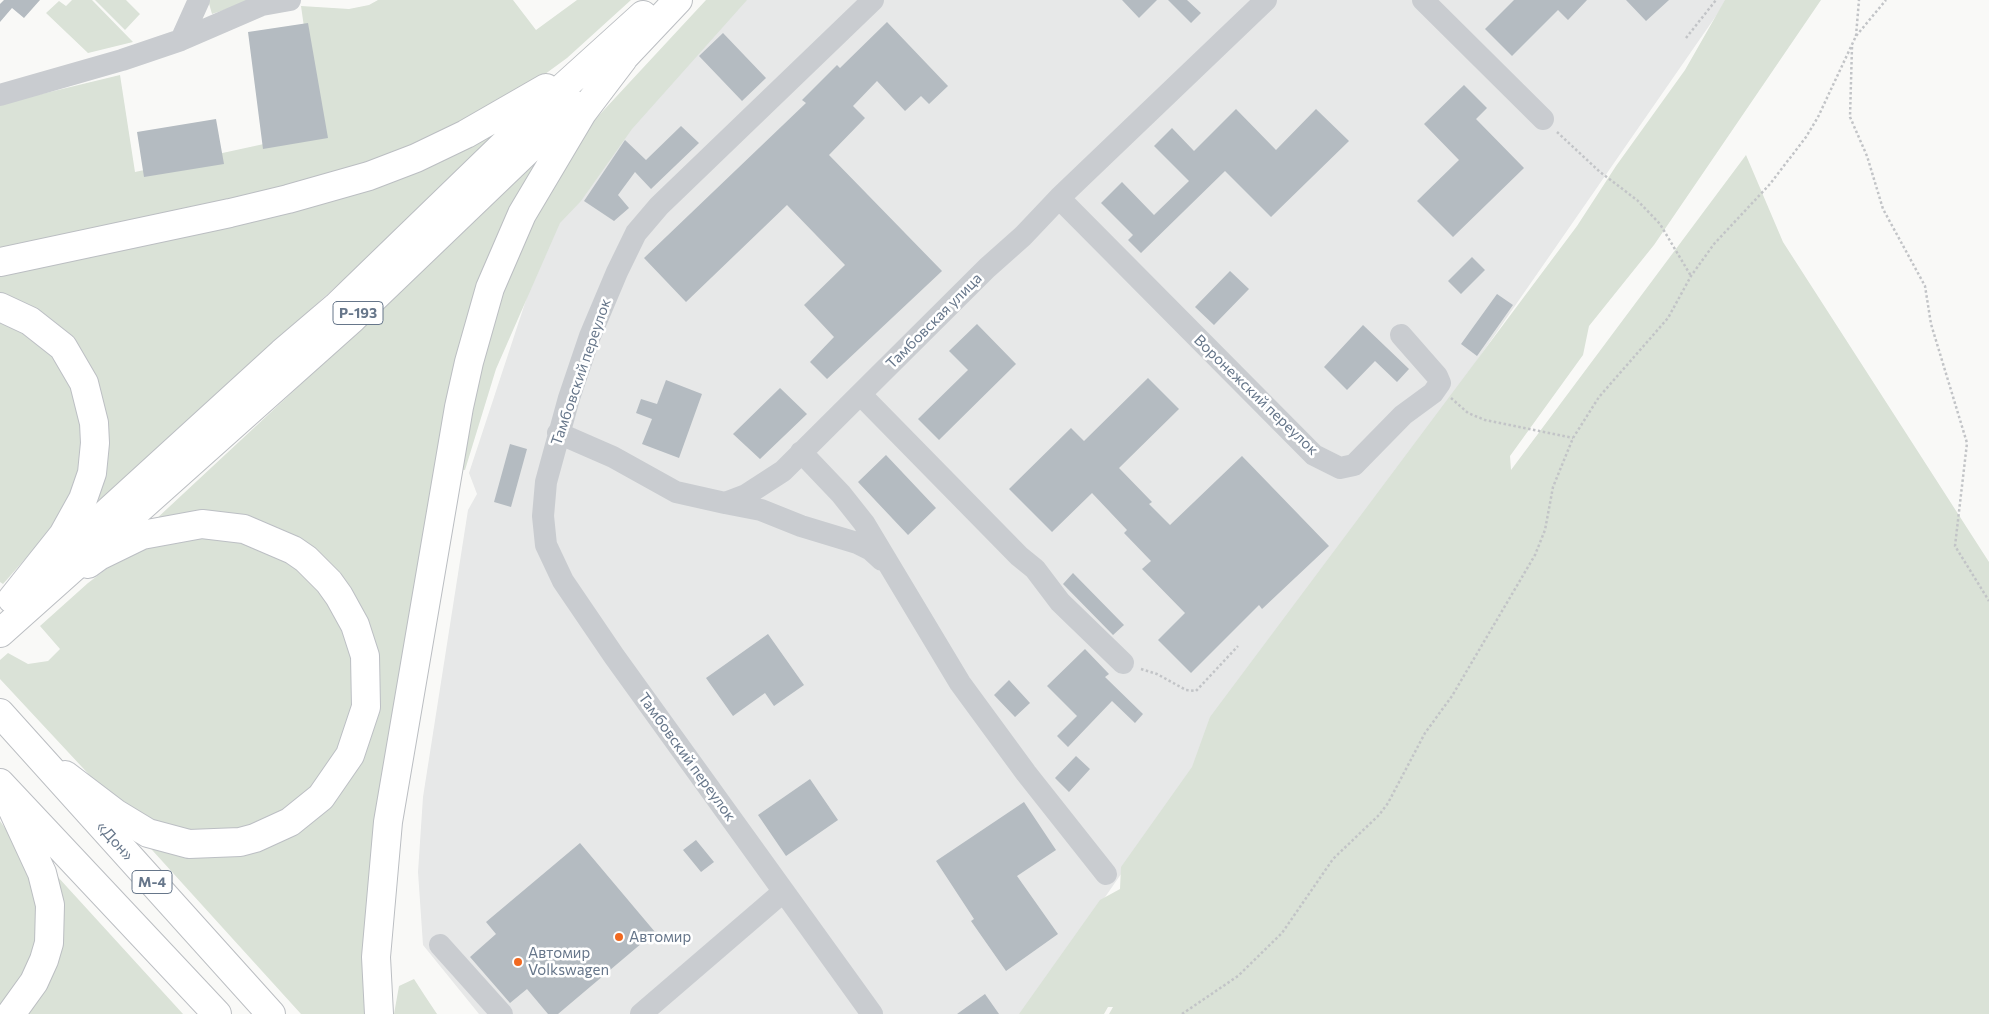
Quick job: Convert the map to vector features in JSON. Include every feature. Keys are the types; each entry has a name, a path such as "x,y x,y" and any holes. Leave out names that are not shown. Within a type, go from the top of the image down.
{"main road":[{"name":"Р-193","path":"616,52 659,0"},
{"name":"Р-193","path":"0,633 12,606 282,353 336,307 616,52 678,0"},
{"path":"0,262 279,202 369,176 416,158 494,120 550,86 616,52"},
{"path":"379,1014 376,957 388,822 457,416 472,353 490,288 522,214 616,52"},
{"path":"0,307 30,320 63,347 84,383 94,423 92,473 83,498 63,535 12,606"},
{"path":"12,606 99,556 136,538 181,526 202,524 224,525 244,529 293,550 318,571 339,596 355,625 361,639 366,670 366,707 363,720 350,755 332,784 307,810 290,822 247,840 225,844 189,844 148,833 115,813 33,751"},
{"name":"«Дон»","path":"0,713 271,1014"},
{"path":"0,784 42,873 50,905 48,943 44,960 34,982 11,1014"},
{"name":"М-4","path":"0,784 217,1014"}],"street":[{"path":"181,40 199,0"},
{"path":"0,95 122,60 181,40 262,5 290,0"},
{"name":"Тамбовский переулок","path":"872,1014 614,656 556,570 543,532 543,501 558,433 590,336 636,233 659,206 873,0"},
{"name":"Тамбовская улица","path":"725,502 746,495 783,471 1059,198 1266,0"},
{"path":"1423,0 1542,119"},
{"name":"Воронежский переулок","path":"1059,198 1314,455 1340,468 1354,465 1403,415 1434,393"},
{"path":"1401,335 1437,376 1440,383 1434,393"},
{"path":"861,395 1019,556 1035,569 1060,602 1123,663"},
{"path":"558,433 614,457 676,492 761,510 801,526 857,543 871,550 888,566"},
{"path":"801,452 841,494 864,523 888,566 982,715 1106,874"},
{"path":"642,1014 783,892"},
{"path":"440,945 502,1014"}],"path":[{"path":"1686,38 1716,0"},
{"path":"1182,1014 1238,976 1282,933 1333,859 1379,815 1388,803 1425,733 1452,696 1535,555 1545,530 1553,487 1574,438 1599,397 1668,318 1691,276 1714,244 1770,184 1806,137 1852,47 1856,36 1859,0"},
{"path":"1856,36 1886,0"},
{"path":"1852,47 1850,117 1867,156 1883,209 1925,286 1931,324 1967,443 1956,546 1989,601"},
{"path":"1542,119 1600,172 1637,200 1660,224 1691,276"},
{"path":"1434,393 1446,395 1468,413 1485,420 1574,438"},
{"path":"1123,663 1157,674 1186,690 1196,691 1238,646"}],"shaded area":[{"path":"72,0 92,0 133,42 88,53 46,13 59,1 66,6"},
{"path":"95,0 126,0 140,14 125,30"},
{"path":"208,0 254,0 212,14"},
{"path":"378,0 513,0 536,30 577,0 631,0 567,58 526,88 508,122 342,281 233,380 107,502 73,492 68,503 47,534 3,584 0,582 0,104 120,75 135,172 319,132 301,6 349,9 369,5"},
{"path":"706,0 747,0 632,129 581,201 560,223 496,369 465,470 457,469 483,347 528,222 590,125"},
{"path":"707,0 1727,0 1024,1014 479,1014 423,945 418,872 423,797 468,510 477,494 469,473 554,215"},
{"path":"1725,0 1821,0 1654,245 1589,326 1583,355 1510,456 1511,470 1746,155 1783,242 1989,562 1989,1014 1109,1014 1113,1007 1108,1007 1104,1014 1019,1014 1100,900 1120,889 1121,867 1192,767 1210,717 1577,226 1616,166 1685,70"},
{"path":"538,154 542,157 489,265 368,1014 301,1014 143,840 131,811 95,781 0,679 0,660 8,653 28,664 48,661 60,649 40,626 88,583 117,561 154,521 329,358"},
{"path":"0,821 17,845 57,876 183,1014 0,1014"},
{"path":"414,979 437,1014 394,1014 399,986"}],"building":[{"path":"4,0 40,0 24,18 12,8 0,22 0,4"},
{"path":"1122,0 1157,0 1139,18"},
{"path":"1168,0 1187,0 1201,13 1191,23"},
{"path":"1514,0 1587,0 1568,20 1558,10 1512,56 1485,29"},
{"path":"1626,0 1669,0 1646,21"},
{"path":"887,22 948,86 929,104 921,96 905,111 877,81 853,106 865,118 829,155 942,271 827,379 810,362 834,337 804,305 845,265 787,205 686,302 644,258 806,103 802,100 837,65 840,68"},
{"path":"308,23 328,138 263,149 248,32"},
{"path":"723,33 766,78 742,101 699,56"},
{"path":"1464,85 1487,108 1476,119 1524,168 1453,237 1417,201 1459,160 1424,124"},
{"path":"1236,109 1276,150 1316,109 1349,141 1271,217 1225,171 1141,253 1128,240 1133,235 1101,203 1122,182 1154,215 1189,181 1154,146 1172,128 1194,151"},
{"path":"216,119 224,164 144,177 137,132"},
{"path":"681,126 699,143 651,189 635,172 618,195 629,208 614,221 584,201 625,140 646,160"},
{"path":"1472,257 1485,270 1461,294 1448,281"},
{"path":"1230,271 1249,289 1214,325 1195,307"},
{"path":"1497,294 1513,305 1477,356 1461,344"},
{"path":"977,324 1016,364 939,440 918,419 968,370 949,351"},
{"path":"1363,325 1409,369 1397,382 1375,361 1347,390 1324,367"},
{"path":"1148,378 1179,409 1119,468 1152,502 1149,504 1170,525 1242,456 1329,546 1262,609 1259,605 1191,673 1158,640 1185,613 1142,569 1151,561 1124,533 1127,530 1092,493 1052,532 1009,489 1071,428 1084,441"},
{"path":"666,380 702,394 679,458 642,444 652,419 636,413 641,399 657,404"},
{"path":"780,388 807,414 760,459 733,434"},
{"path":"510,444 527,449 511,507 494,502"},
{"path":"886,455 936,508 908,535 858,482"},
{"path":"1073,573 1124,625 1113,635 1063,584"},
{"path":"768,634 804,685 774,706 765,693 733,716 706,678"},
{"path":"1085,649 1109,674 1105,677 1143,714 1135,723 1112,701 1068,747 1057,736 1077,716 1047,686"},
{"path":"1009,680 1030,703 1015,717 994,695"},
{"path":"1076,756 1090,769 1069,792 1055,778"},
{"path":"810,779 838,820 786,856 758,815"},
{"path":"1024,802 1056,850 1017,876 1058,934 1006,971 971,921 974,919 936,861"},
{"path":"696,840 714,862 701,872 683,850"},
{"path":"580,843 655,932 558,1014 548,1014 527,989 510,1003 470,957 496,934 486,922"},
{"path":"985,994 999,1014 957,1014"}],"place":[{"name":"Автомир","path":"619,937"},
{"name":"Автомир Volkswagen","path":"518,962"}]}
